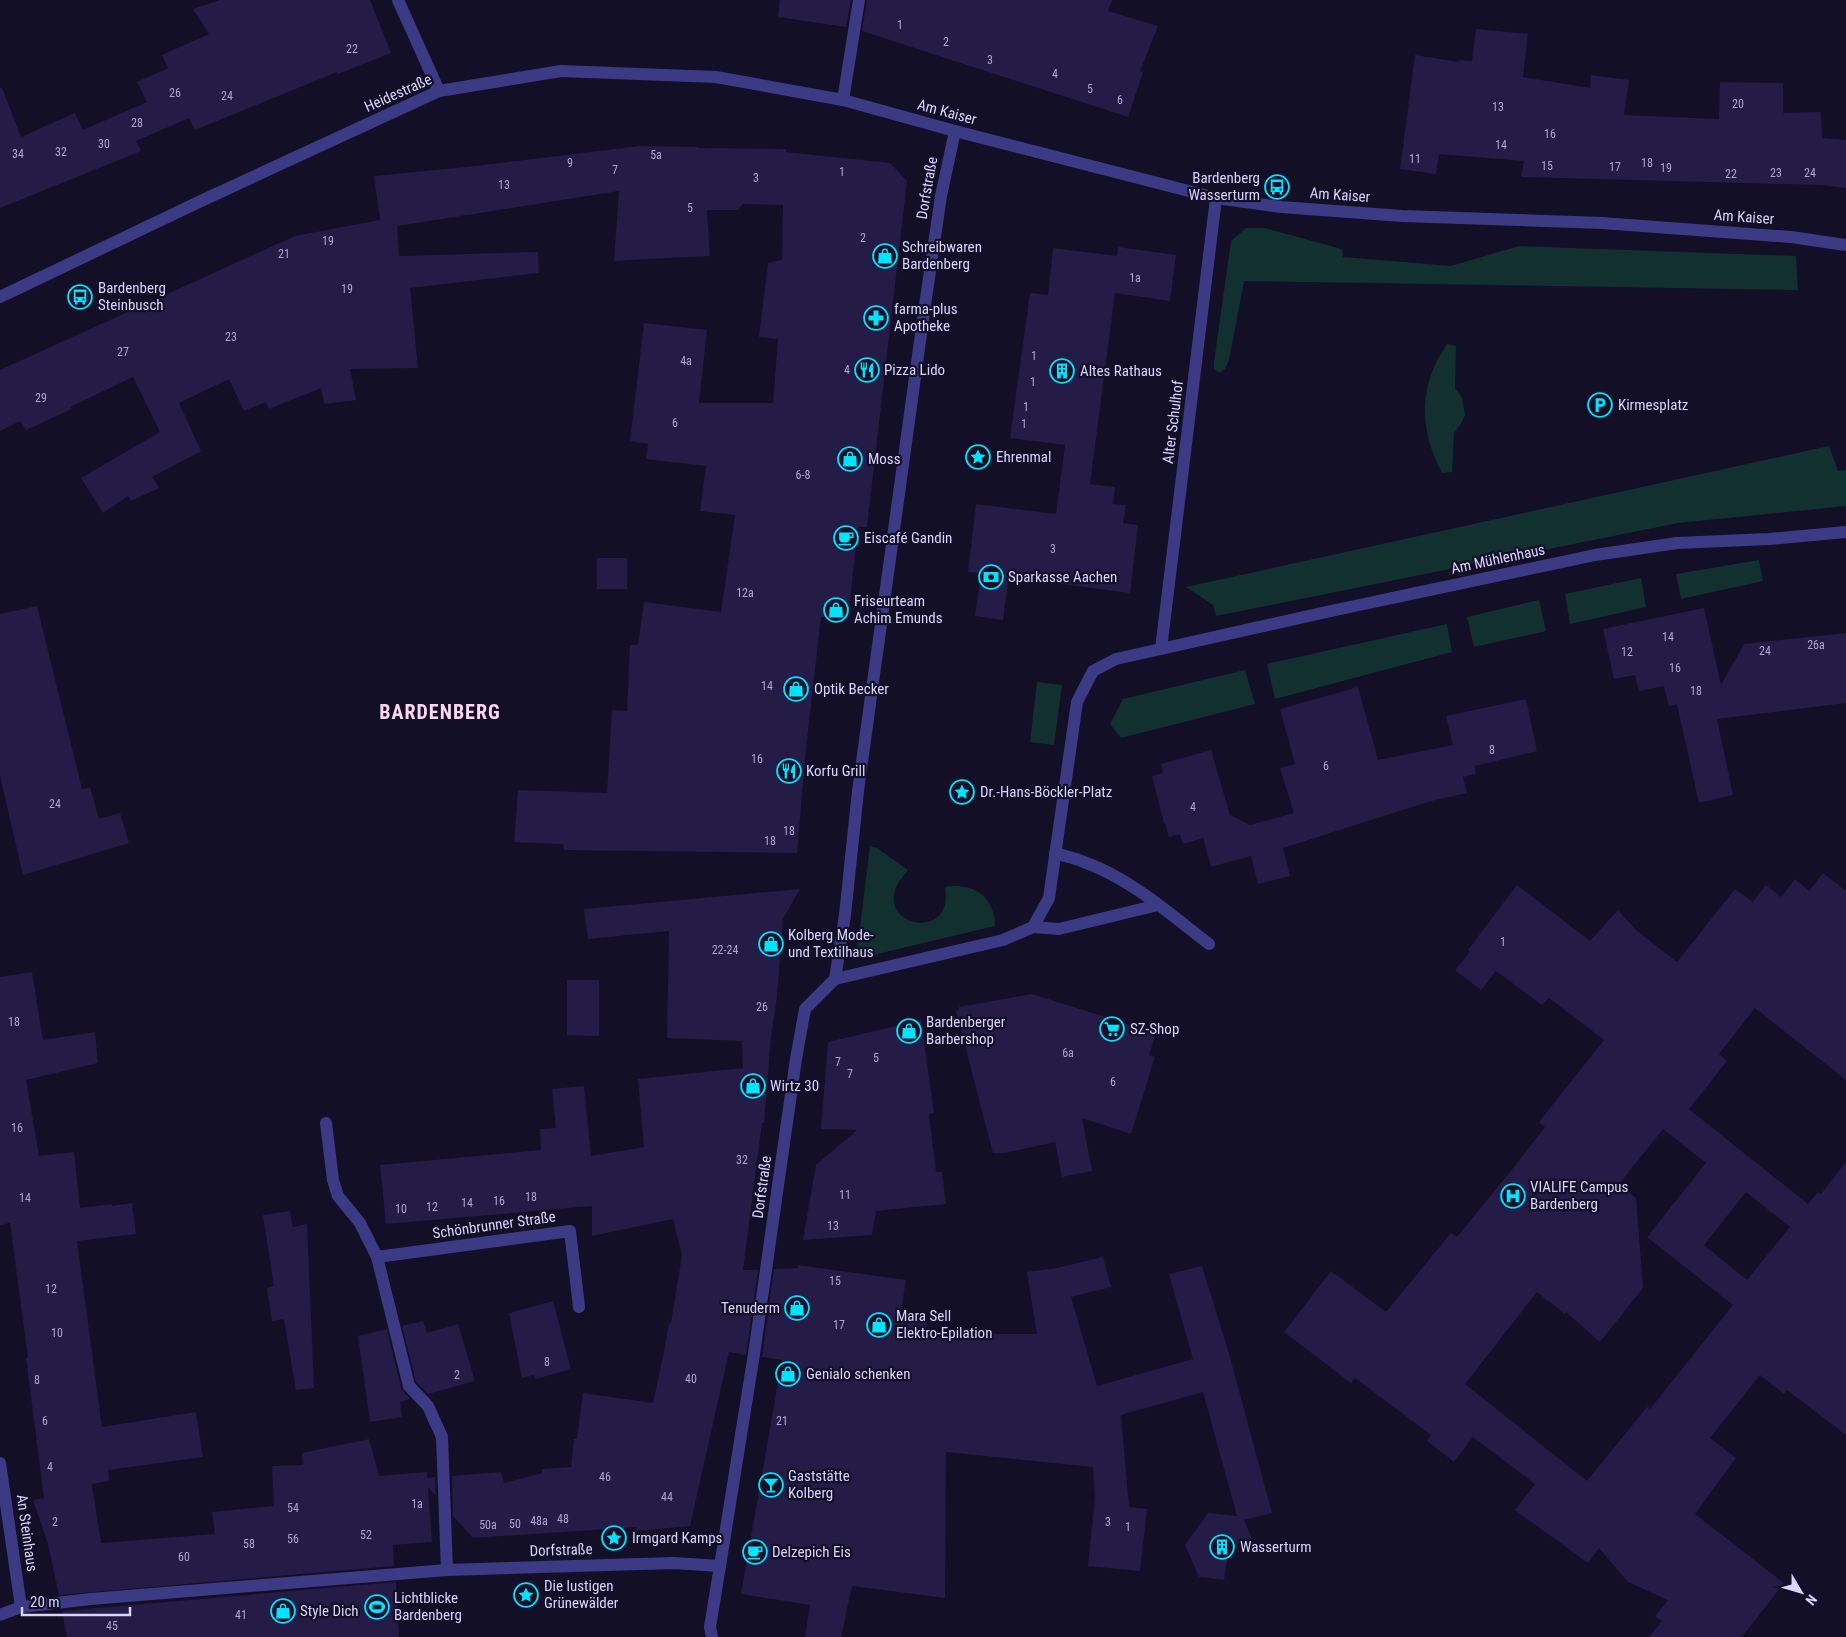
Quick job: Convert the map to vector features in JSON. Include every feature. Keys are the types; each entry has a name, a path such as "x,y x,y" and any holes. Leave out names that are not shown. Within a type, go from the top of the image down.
{"street":[{"path":"398,0 439,91"},
{"path":"843,100 859,0"},
{"name":"Heidestraße","path":"0,297 203,200 439,91 561,71 716,77 843,100"},
{"name":"Am Kaiser","path":"843,100 955,131 1216,198 1281,206 1393,215 1602,223 1791,237 1846,245"},
{"name":"Dorfstraße","path":"0,1615 21,1606 447,1570 674,1563 720,1566 754,1354 805,1009 835,979 845,915 858,791 924,312 941,196 955,131"},
{"name":"Alter Schulhof","path":"1161,650 1216,198"},
{"name":"Am Mühlenhaus","path":"1161,650 1331,611 1595,555 1677,543 1769,539 1846,532"},
{"path":"1033,927 1049,898 1077,702 1093,672 1116,659 1161,650"},
{"path":"1055,853 1085,862 1120,880 1158,904 1209,944"},
{"path":"835,979 1003,940 1033,927 1059,929 1158,904"},
{"path":"326,1123 333,1180 338,1196 360,1223 377,1257 409,1386 428,1406 442,1437 447,1570"},
{"name":"Schönbrunner Straße","path":"377,1257 570,1231 579,1307"},
{"name":"An Steinhaus","path":"0,1464 21,1606"},
{"path":"712,1637 710,1628 720,1566"}],"green space":[{"path":"1246,228 1264,228 1342,249 1343,257 1451,266 1519,246 1796,256 1798,290 1244,281 1229,360 1225,369 1220,373 1214,369 1214,362 1231,241"},
{"path":"1447,344 1456,346 1455,388 1462,398 1465,415 1454,433 1452,472 1442,473 1434,457 1429,440 1425,408 1431,376"},
{"path":"1829,446 1838,471 1846,470 1846,506 1678,523 1216,616 1213,605 1186,587"},
{"path":"1759,560 1763,581 1681,599 1676,574"},
{"path":"1641,578 1646,607 1570,624 1565,594"},
{"path":"1539,600 1546,631 1474,647 1467,617"},
{"path":"1447,624 1452,652 1275,699 1267,664"},
{"path":"1245,670 1255,704 1121,738 1110,724 1123,699"},
{"path":"1037,682 1062,685 1054,745 1030,742"},
{"path":"870,846 877,848 908,870 896,887 894,901 898,912 907,919 918,923 930,921 939,915 945,904 945,887 955,886 973,889 986,899 994,916 995,926 856,959"}],"building":[{"path":"220,0 370,0 391,53 338,74 337,72 195,130 189,118 136,141 141,151 0,208 0,88 2,88 21,137 75,113 83,130 147,102 137,82 168,68 162,55 209,34 193,9"},
{"path":"780,0 851,0 846,27 778,17"},
{"path":"867,0 1112,0 1108,11 1158,26 1140,71 1143,72 1128,117 862,31"},
{"path":"1476,29 1528,34 1523,77 1590,88 1591,75 1629,80 1624,115 1719,119 1720,82 1783,83 1783,113 1821,112 1822,138 1846,140 1846,188 1821,185 1521,177 1524,161 1439,154 1436,174 1400,169 1415,55 1459,62 1459,60 1472,61"},
{"path":"640,146 786,149 786,152 890,163 907,181 867,527 858,527 848,619 821,617 806,748 797,853 564,850 563,844 514,842 518,790 607,793 612,710 627,711 630,645 638,645 644,602 721,612 735,515 700,511 706,466 646,459 648,444 630,441 644,323 707,330 699,403 773,403 778,339 759,337 768,263 782,260 783,205 743,204 738,210 707,210 710,256 614,261 619,191 397,226 399,256 538,252 539,273 410,288 418,368 350,369 356,400 324,404 321,388 269,409 266,402 244,411 229,379 179,403 201,451 152,477 159,488 131,501 128,496 103,513 81,478 160,432 133,377 70,407 72,409 26,430 20,421 0,431 0,370 295,236 380,220 374,176"},
{"path":"1118,247 1176,255 1170,301 1115,293 1090,484 1115,487 1113,504 1126,505 1123,523 1138,525 1130,593 1009,577 1003,620 975,616 981,573 968,572 976,504 1056,514 1065,445 1010,438 1030,293 1048,295 1053,248 1117,256"},
{"path":"597,558 627,558 627,589 597,589"},
{"path":"37,606 82,789 90,787 99,819 120,813 129,843 23,875 0,776 0,614"},
{"path":"1704,608 1721,685 1744,644 1846,633 1846,703 1717,719 1733,795 1699,803 1677,704 1669,706 1664,686 1639,691 1635,675 1614,679 1603,629"},
{"path":"1358,687 1378,760 1453,745 1446,716 1526,699 1537,751 1475,766 1476,774 1463,777 1467,793 1431,801 1283,848 1290,876 1258,884 1251,856 1211,867 1203,838 1183,844 1180,834 1169,837 1152,776 1163,773 1161,764 1211,750 1230,815 1250,825 1294,813 1280,768 1295,764 1280,709"},
{"path":"1823,873 1846,891 1846,1080 1755,1008 1719,1054 1727,1061 1689,1109 1808,1204 1818,1192 1821,1194 1846,1162 1846,1435 1787,1390 1784,1394 1760,1375 1710,1438 1736,1458 1695,1514 1784,1583 1742,1637 1649,1637 1662,1621 1655,1616 1668,1600 1628,1582 1599,1548 1588,1563 1515,1510 1535,1484 1473,1437 1454,1462 1427,1441 1431,1435 1355,1378 1351,1383 1284,1332 1331,1271 1386,1312 1451,1233 1457,1237 1510,1172 1545,1127 1539,1122 1604,1040 1549,998 1542,1005 1496,971 1481,990 1455,970 1470,952 1468,950 1517,885 1590,941 1618,910 1637,931 1677,962 1735,889 1753,902 1766,885 1781,897 1795,879 1809,891","holes":["1663,1129 1706,1163 1647,1237 1733,1305 1650,1409 1647,1407 1587,1481 1465,1384 1537,1292 1565,1314 1566,1312 1600,1342 1643,1288 1636,1198 1619,1184","1746,1192 1790,1227 1747,1280 1704,1245"]},
{"path":"800,889 783,919 764,1123 762,1123 743,1270 758,1270 746,1355 729,1352 690,1526 636,1531 637,1527 473,1538 453,1516 452,1476 501,1472 504,1483 542,1473 542,1469 571,1467 574,1439 577,1439 583,1393 653,1403 669,1323 671,1323 682,1255 673,1219 592,1236 592,1206 386,1224 380,1165 541,1150 540,1129 556,1128 552,1089 584,1086 591,1156 644,1147 638,1079 743,1068 742,1041 667,1038 669,931 588,939 584,909"},
{"path":"32,972 43,1040 95,1032 98,1063 26,1080 39,1156 74,1152 80,1208 132,1203 136,1234 77,1241 102,1427 196,1412 203,1457 108,1470 109,1481 92,1484 101,1543 215,1534 212,1512 274,1506 272,1466 303,1465 302,1453 369,1439 379,1476 427,1472 427,1478 435,1477 436,1496 428,1487 432,1542 393,1545 394,1566 59,1595 48,1544 33,1500 44,1498 26,1358 28,1358 10,1223 0,1225 0,977"},
{"path":"567,980 599,980 599,1036 567,1035"},
{"path":"1032,994 1156,1033 1149,1055 1155,1057 1131,1134 1082,1118 1092,1171 1062,1177 1055,1142 1004,1153 993,1153 956,1011 959,1010 959,1007"},
{"path":"921,1020 934,1113 929,1114 936,1172 942,1172 946,1204 876,1211 872,1235 803,1240 816,1165 857,1130 821,1129 828,1042"},
{"path":"290,1211 293,1227 307,1224 314,1388 296,1390 284,1319 272,1321 267,1288 274,1286 263,1215"},
{"path":"1103,1257 1111,1287 1071,1297 1097,1386 1193,1359 1169,1274 1202,1266 1228,1350 1272,1513 1244,1520 1252,1539 1229,1548 1224,1580 1199,1577 1185,1545 1208,1513 1237,1516 1203,1392 1121,1415 1129,1507 1147,1509 1140,1571 1088,1566 1095,1497 1093,1467 946,1452 945,1598 852,1586 841,1637 805,1637 810,1605 741,1594 782,1360 762,1357 774,1269 798,1268 798,1265 906,1280 900,1317 927,1323 925,1334 1037,1334 1027,1272 1057,1268"},
{"path":"553,1301 571,1369 536,1379 534,1375 522,1378 509,1313"},
{"path":"423,1321 427,1333 458,1324 475,1381 428,1394 416,1382 402,1326"},
{"path":"387,1329 401,1388 410,1399 400,1402 402,1417 370,1422 358,1336"},
{"path":"396,1582 399,1637 67,1637 62,1611"}],"place":[{"name":"Bardenberg Wasserturm","path":"1277,187"},
{"name":"Schreibwaren Bardenberg","path":"885,256"},
{"name":"Bardenberg Steinbusch","path":"80,297"},
{"name":"farma-plus Apotheke","path":"876,318"},
{"name":"Pizza Lido","path":"867,370"},
{"name":"Altes Rathaus","path":"1062,371"},
{"name":"Kirmesplatz","path":"1600,405"},
{"name":"Ehrenmal","path":"978,457"},
{"name":"Moss","path":"850,459"},
{"name":"Eiscafé Gandin","path":"846,538"},
{"name":"Sparkasse Aachen","path":"991,577"},
{"name":"Friseurteam Achim Emunds","path":"836,610"},
{"name":"Optik Becker","path":"796,689"},
{"name":"Korfu Grill","path":"789,771"},
{"name":"Dr.-Hans-Böckler-Platz","path":"962,792"},
{"name":"Kolberg Mode- und Textilhaus","path":"771,944"},
{"name":"SZ-Shop","path":"1112,1029"},
{"name":"Bardenberger Barbershop","path":"909,1031"},
{"name":"Wirtz 30","path":"753,1086"},
{"name":"VIALIFE Campus Bardenberg","path":"1513,1196"},
{"name":"Tenuderm","path":"797,1308"},
{"name":"Mara Sell Elektro-Epilation","path":"879,1325"},
{"name":"Genialo schenken","path":"788,1374"},
{"name":"Gaststätte Kolberg","path":"771,1485"},
{"name":"Irmgard Kamps","path":"614,1538"},
{"name":"Wasserturm","path":"1222,1547"},
{"name":"Delzepich Eis","path":"755,1552"},
{"name":"Die lustigen Grünewälder","path":"526,1595"},
{"name":"Lichtblicke Bardenberg","path":"377,1607"},
{"name":"Style Dich","path":"283,1611"}],"district":[{"name":"BARDENBERG","path":"440,712"}]}
